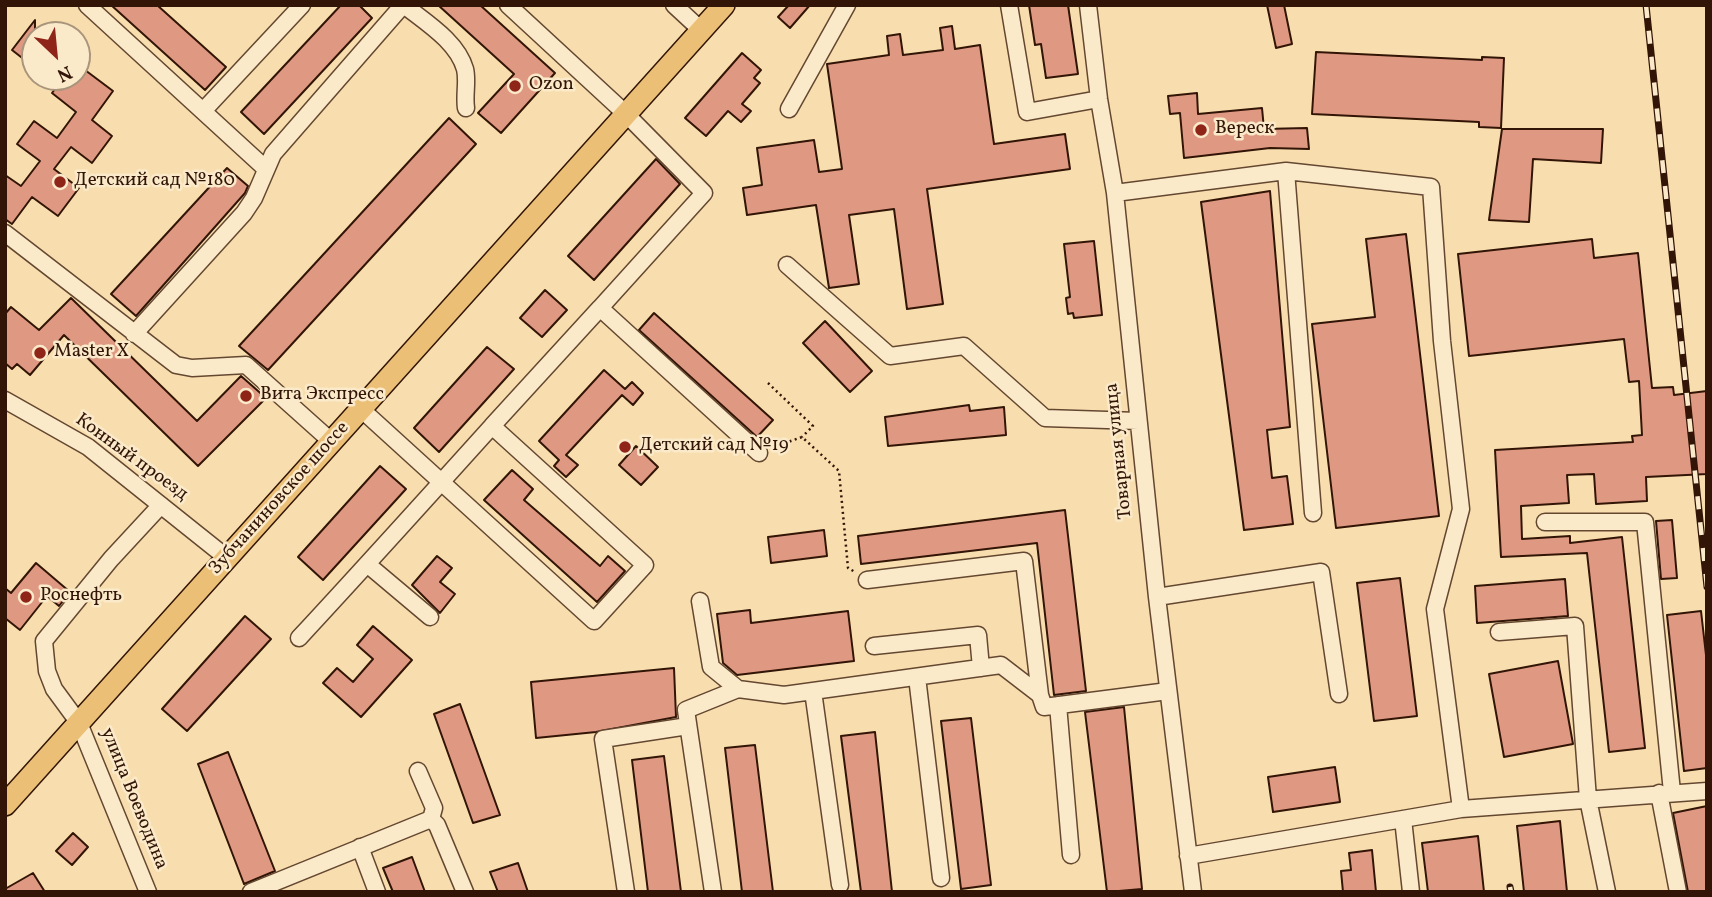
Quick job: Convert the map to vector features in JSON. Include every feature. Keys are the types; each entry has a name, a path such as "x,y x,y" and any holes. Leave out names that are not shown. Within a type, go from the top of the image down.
{"main road":[{"name":"Зубчаниновское шоссе","path":"5,805 724,5"}],"street":[{"path":"87,5 266,169"},
{"path":"203,111 302,5"},
{"path":"134,334 244,213 283,142 403,5 443,36 461,58 466,71 466,108"},
{"path":"299,638 704,193 626,114 508,5"},
{"path":"674,5 701,30"},
{"path":"789,109 847,5"},
{"path":"1009,5 1027,112 1099,99"},
{"name":"Товарная улица","path":"1088,5 1099,99 1115,193 1157,597 1193,892"},
{"path":"1115,193 1286,171 1431,187 1442,341 1461,509 1435,609 1461,809"},
{"path":"1286,171 1313,513"},
{"path":"5,233 176,365 192,368 246,365 331,442"},
{"path":"788,265 890,356 964,346 1045,418 1138,421"},
{"path":"600,308 759,453"},
{"name":"Конный проезд","path":"5,400 88,447 227,558"},
{"path":"361,409 594,621 645,565 492,426"},
{"name":"улица Воеводина","path":"148,892 79,723 54,689 47,671 44,641 111,559 161,505"},
{"path":"1545,522 1645,522 1665,793 1678,892"},
{"path":"867,580 1024,561 1040,695 1044,707 1168,691"},
{"path":"368,564 430,617"},
{"path":"1157,597 1321,572 1339,694"},
{"path":"700,601 711,667 738,689"},
{"path":"1499,632 1575,625 1588,799 1607,892"},
{"path":"874,646 978,635 981,668"},
{"path":"713,892 686,710 738,689 784,695 1001,665 1040,695"},
{"path":"917,677 941,878"},
{"path":"813,691 840,885"},
{"path":"1058,705 1071,855"},
{"path":"626,892 603,738 688,726"},
{"path":"418,771 434,808 431,819"},
{"path":"1188,856 1461,809 1707,791"},
{"path":"251,892 431,819"},
{"path":"431,819 437,825 465,892"},
{"path":"1403,819 1411,892"},
{"path":"360,847 377,892"}],"path":[{"path":"759,453 802,437 813,426 768,383"},
{"path":"802,437 839,471 848,568 867,580"}],"building":[{"path":"111,5 157,5 226,67 205,90"},
{"path":"341,5 359,5 372,18 264,134 241,112"},
{"path":"438,5 480,5 555,73 501,133 478,113 514,74"},
{"path":"789,5 810,5 790,28 778,17"},
{"path":"1029,5 1068,5 1078,74 1046,78 1041,44 1035,45"},
{"path":"1267,5 1284,5 1292,44 1276,48"},
{"path":"952,26 955,49 980,45 994,144 1065,134 1070,169 927,189 943,304 907,309 894,209 849,215 859,284 829,288 816,205 747,215 743,188 762,185 757,148 814,140 819,172 842,169 827,64 889,55 887,36 900,34 903,55 943,50 940,28"},
{"path":"21,38 21,57 12,50"},
{"path":"1316,52 1482,60 1482,57 1504,58 1501,128 1479,127 1479,122 1312,114"},
{"path":"742,53 761,70 754,78 760,83 742,104 751,111 741,122 728,111 706,136 685,118"},
{"path":"91,74 113,91 92,120 112,136 92,163 71,147 54,169 79,188 58,216 32,197 12,224 5,219 5,175 21,186 40,161 17,144 34,121 57,138 76,112 52,93 91,91"},
{"path":"1197,93 1198,114 1262,108 1264,129 1307,128 1309,149 1270,148 1184,158 1180,113 1170,114 1168,96"},
{"path":"449,118 476,144 268,370 239,346"},
{"path":"1502,129 1603,129 1601,163 1533,159 1529,222 1489,220"},
{"path":"656,159 680,184 594,280 568,256"},
{"path":"227,168 248,186 245,193 136,316 111,294"},
{"path":"1270,191 1290,427 1267,430 1272,478 1287,476 1293,524 1244,530 1201,202"},
{"path":"1406,234 1439,516 1336,528 1312,324 1375,317 1366,239"},
{"path":"1592,239 1594,258 1638,253 1652,388 1673,387 1674,395 1707,391 1707,474 1646,477 1647,501 1596,504 1594,474 1567,475 1569,503 1521,506 1522,539 1570,536 1570,543 1622,537 1645,748 1609,752 1587,553 1501,557 1495,450 1633,442 1632,436 1642,435 1639,381 1629,382 1624,339 1469,356 1458,254"},
{"path":"1094,241 1102,315 1074,318 1073,313 1068,314 1066,298 1070,297 1064,244"},
{"path":"545,290 567,310 542,337 520,318"},
{"path":"71,298 197,421 241,376 266,398 198,466 64,335 30,375 17,364 12,369 5,363 5,314 11,307 39,330"},
{"path":"654,313 773,420 757,437 639,330"},
{"path":"825,321 872,371 850,392 803,343"},
{"path":"487,347 514,369 439,452 414,428"},
{"path":"604,370 625,389 632,382 643,393 633,405 622,395 566,455 578,465 566,477 554,466 559,460 539,441"},
{"path":"969,405 970,411 1004,407 1006,435 888,446 885,417"},
{"path":"636,446 658,467 641,485 619,465"},
{"path":"380,466 406,489 323,580 298,557"},
{"path":"512,470 533,489 524,500 600,566 608,556 625,571 597,602 484,500"},
{"path":"1065,510 1086,691 1054,695 1037,543 861,564 858,536"},
{"path":"1672,520 1677,578 1661,579 1656,521"},
{"path":"824,530 827,556 771,563 768,537"},
{"path":"437,556 452,568 440,582 455,594 440,613 412,585"},
{"name":"Роснефть","path":"36,563 70,592 59,606 47,596 20,630 5,618 5,588 11,593"},
{"path":"1400,578 1417,716 1374,721 1357,583"},
{"path":"1565,579 1568,616 1477,623 1475,586"},
{"path":"750,610 751,623 848,611 854,661 737,675 723,663 717,614"},
{"path":"1701,611 1707,664 1707,768 1684,771 1667,615"},
{"path":"245,616 271,639 187,731 162,709"},
{"path":"373,626 412,660 361,717 323,683 337,668 353,682 373,659 357,645"},
{"path":"1558,661 1573,744 1504,757 1489,674"},
{"path":"674,668 676,717 596,732 536,738 531,682"},
{"path":"460,704 500,815 473,823 434,714"},
{"path":"1124,707 1142,889 1107,892 1085,712"},
{"path":"971,718 991,885 961,889 941,721"},
{"path":"875,732 892,892 861,892 841,736"},
{"path":"755,745 773,892 742,892 725,748"},
{"path":"228,752 275,871 244,884 198,764"},
{"path":"664,756 681,892 648,892 632,760"},
{"path":"1335,767 1340,802 1273,812 1268,777"},
{"path":"1707,806 1707,892 1688,892 1673,813"},
{"path":"1560,821 1567,892 1524,892 1517,826"},
{"path":"73,833 88,847 72,865 56,851"},
{"path":"1478,836 1484,892 1428,892 1422,843"},
{"path":"1372,850 1376,892 1343,892 1341,871 1351,870 1349,853"},
{"path":"412,857 425,892 393,892 383,868"},
{"path":"518,863 528,892 498,892 490,872"},
{"path":"33,873 45,892 5,892 5,889"}],"railway":[{"path":"1646,5 1707,587"},
{"path":"1510,887 1511,892"}],"place":[{"name":"Ozon","path":"515,86"},
{"name":"Вереск","path":"1201,130"},
{"name":"Детский сад №180","path":"60,182"},
{"name":"Master X","path":"40,353"},
{"name":"Вита Экспресс","path":"246,396"},
{"name":"Детский сад №19","path":"625,447"},
{"name":"Роснефть","path":"26,597"}]}
